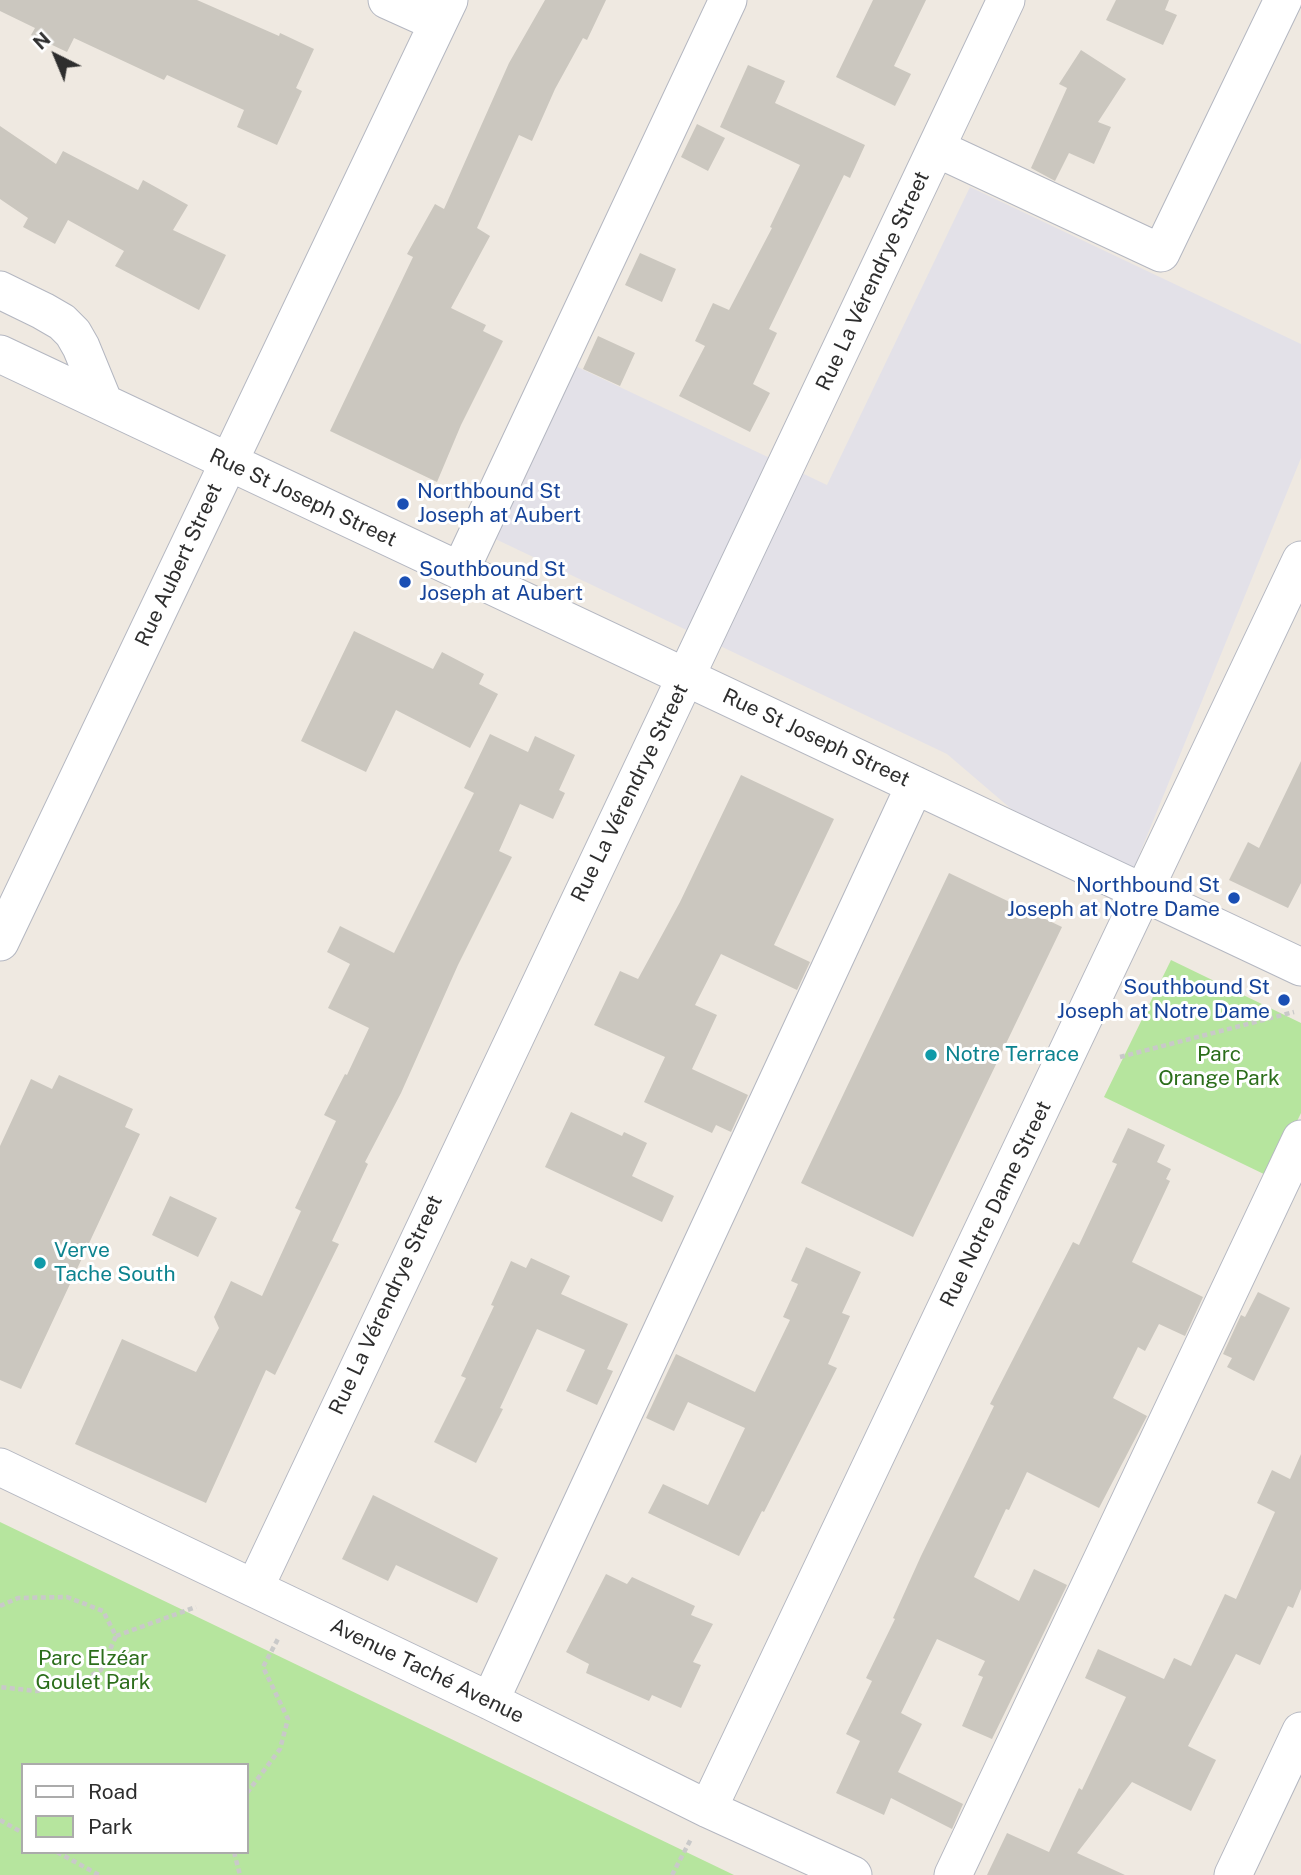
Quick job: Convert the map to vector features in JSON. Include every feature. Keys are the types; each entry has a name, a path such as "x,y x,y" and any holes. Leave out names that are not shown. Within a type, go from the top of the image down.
{"street":[{"path":"387,0 443,11"},
{"path":"460,571 728,0"},
{"name":"Rue La Vérendrye Street","path":"254,1587 1006,0"},
{"path":"936,148 1161,253 1283,0"},
{"name":"Rue Aubert Street","path":"0,942 443,11"},
{"path":"0,290 62,322 73,333 82,347 104,403"},
{"name":"Rue St Joseph Street","path":"0,354 1301,967"},
{"name":"Rue Notre Dame Street","path":"708,1809 1301,561"},
{"path":"490,1700 915,785"},
{"path":"953,1875 1301,1139"},
{"name":"Avenue Taché Avenue","path":"0,1467 490,1700 708,1809 853,1875"},
{"path":"1233,1875 1301,1731"}],"path":[{"path":"1120,1057 1294,1012"},
{"path":"0,1606 18,1598 66,1597 103,1611 116,1636"},
{"path":"0,1687 36,1691 72,1686 101,1670 116,1636 196,1607"},
{"path":"248,1792 280,1749 288,1719 263,1667 295,1607"},
{"path":"0,1820 21,1832"},
{"path":"61,1854 99,1875"},
{"path":"234,1854 240,1875"}],"shaded area":[{"path":"970,187 1301,344 1301,458 1120,902 947,754 487,535 569,363 827,485"}],"green space":[{"name":"Parc Orange Park","path":"1171,960 1301,1023 1301,1113 1270,1177 1104,1097"},
{"name":"Parc Elzéar Goulet Park","path":"0,1522 734,1875 0,1875"}],"building":[{"path":"0,0 197,0 314,49 296,88 302,91 277,145 237,127 244,110 167,75 164,80 74,38 67,52 31,35 35,28 0,11"},
{"path":"545,0 606,0 587,40 583,38 555,89 532,141 519,135 477,228 490,236 451,308 486,325 483,331 503,341 461,425 437,482 330,431 413,257 407,254 435,204 444,209 509,63"},
{"path":"873,0 926,0 894,66 911,74 895,106 836,77"},
{"path":"1116,0 1169,0 1165,10 1177,15 1163,45 1106,20"},
{"path":"1081,50 1126,79 1098,122 1111,127 1094,164 1069,153 1055,181 1031,168 1067,88 1059,84"},
{"path":"748,65 785,81 775,103 865,145 850,178 844,175 769,329 777,333 753,384 770,393 750,432 679,396 705,346 695,341 713,303 729,310 772,228 770,227 800,165 720,127"},
{"path":"697,124 725,138 708,171 681,157"},
{"path":"0,126 56,164 63,151 138,190 143,180 188,205 173,230 226,255 199,310 115,266 124,251 68,220 55,244 23,227 28,218 0,199"},
{"path":"640,253 676,269 662,302 625,285"},
{"path":"598,336 635,353 620,386 583,369"},
{"path":"354,631 433,669 442,652 484,674 479,684 498,694 470,748 396,710 366,772 301,741"},
{"path":"490,734 528,752 535,736 575,755 559,790 565,793 553,819 520,804 499,851 512,857 458,965 401,1093 365,1162 368,1164 332,1241 339,1244 275,1375 266,1370 206,1503 75,1444 122,1339 196,1372 219,1328 214,1317 231,1281 262,1296 301,1211 295,1208 336,1121 324,1115 369,1028 328,1008 350,964 327,952 340,926 394,953 474,793 464,788"},
{"path":"1301,761 1301,883 1288,908 1229,880 1248,842 1259,848"},
{"path":"741,775 834,819 774,945 810,962 797,990 721,954 695,1005 717,1015 692,1069 748,1095 731,1132 716,1125 712,1133 644,1102 665,1057 594,1025 620,971 638,979 680,902"},
{"name":"Notre Terrace","path":"949,873 1062,927 913,1237 801,1183"},
{"name":"Verve Tache South","path":"59,1075 133,1109 125,1127 140,1134 21,1389 0,1380 0,1146 31,1079 52,1089"},
{"path":"571,1112 622,1136 624,1132 647,1143 632,1176 674,1196 662,1222 545,1167"},
{"path":"1128,1128 1165,1145 1157,1162 1171,1169 1166,1179 1170,1181 1132,1262 1203,1297 1185,1336 1159,1324 1145,1351 1138,1347 1113,1398 1147,1416 1099,1508 1027,1472 1009,1510 1006,1509 974,1577 1019,1601 1034,1569 1067,1585 992,1739 962,1726 983,1677 978,1675 985,1661 937,1639 901,1713 922,1724 898,1772 963,1804 952,1829 891,1798 884,1815 836,1793 860,1741 846,1734 872,1681 866,1678 895,1619 893,1618 994,1406 990,1404 1073,1242 1079,1245 1117,1164 1112,1162"},
{"path":"170,1196 217,1218 198,1257 152,1235"},
{"path":"806,1247 861,1272 842,1313 850,1316 828,1364 837,1368 739,1556 648,1513 663,1484 708,1505 745,1428 688,1402 674,1431 646,1418 676,1354 755,1392 790,1320 783,1317 798,1284 791,1281"},
{"path":"531,1258 570,1276 561,1294 628,1324 607,1369 613,1371 597,1405 566,1391 585,1350 537,1329 500,1408 503,1409 476,1463 434,1442 466,1378 461,1376 494,1306 491,1305 511,1261 526,1268"},
{"path":"1258,1292 1290,1308 1254,1381 1227,1367 1232,1358 1223,1354 1241,1315 1245,1317"},
{"path":"1301,1454 1301,1589 1293,1608 1288,1606 1260,1665 1236,1654 1188,1746 1216,1760 1191,1811 1132,1782 1077,1853 1125,1875 987,1875 1007,1833 1049,1852 1079,1788 1082,1790 1126,1697 1085,1678 1098,1649 1164,1679 1174,1658 1191,1666 1225,1594 1236,1599 1275,1512 1257,1503 1272,1470 1290,1479"},
{"path":"373,1495 498,1558 477,1603 396,1565 388,1581 342,1559"},
{"path":"606,1574 627,1584 632,1577 695,1606 691,1615 713,1624 693,1662 701,1665 681,1708 652,1695 649,1701 586,1673 589,1664 566,1652"}],"place":[{"name":"Northbound St Joseph at Aubert","path":"403,504"},
{"name":"Southbound St Joseph at Aubert","path":"405,582"},
{"name":"Northbound St Joseph at Notre Dame","path":"1234,898"},
{"name":"Southbound St Joseph at Notre Dame","path":"1284,1000"},
{"name":"Notre Terrace","path":"931,1055"},
{"name":"Verve Tache South","path":"40,1263"}]}
